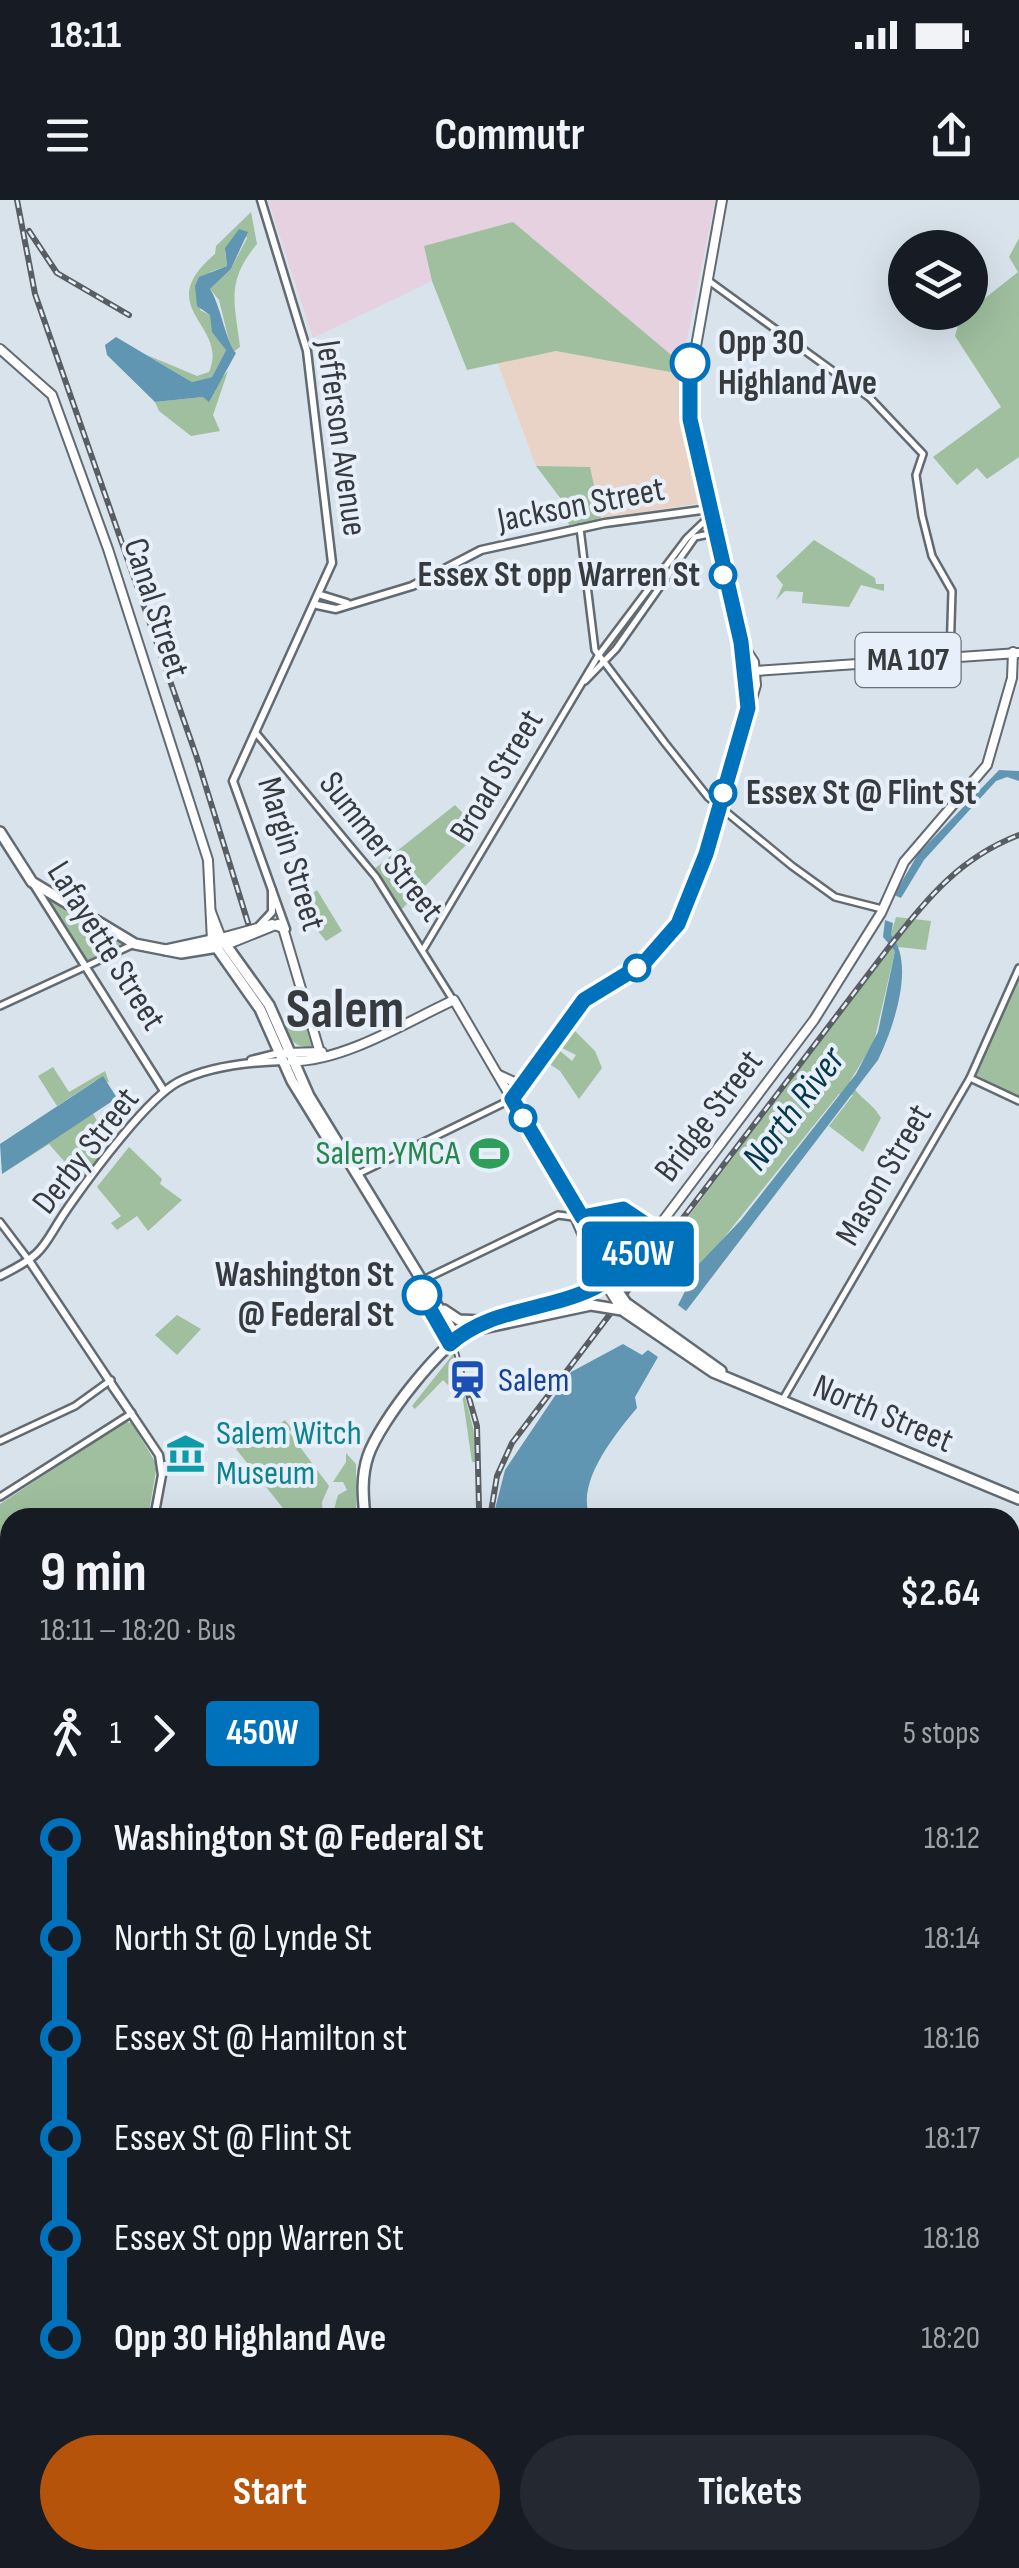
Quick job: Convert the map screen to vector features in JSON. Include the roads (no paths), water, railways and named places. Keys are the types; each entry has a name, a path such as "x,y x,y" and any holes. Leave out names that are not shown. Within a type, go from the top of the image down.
{"highway":[{"name":"Lafayette Street","path":"0,832 32,882"},
{"path":"32,882 135,944 166,950 219,943 354,1176 458,1338"},
{"path":"594,1247 596,1230 608,1217 627,1216 639,1220 641,1250"},
{"name":"North Street","path":"594,1247 604,1276 624,1307 726,1377 1019,1500"},
{"name":"Bridge Street","path":"365,1508 363,1477 372,1444 458,1338 498,1318 594,1288 641,1250"},
{"path":"418,1281 459,1320 498,1318"},
{"path":"435,1300 458,1338"},
{"path":"458,1338 591,1305 624,1307"}],"main road":[{"name":"Jefferson Avenue","path":"256,733 322,594 332,563 308,356 261,200"},
{"path":"512,1099 584,1000 643,964 672,934 699,876 749,700 751,672 722,571 687,397 722,200"},
{"name":"Canal Street","path":"0,350 44,384 56,404 128,605 208,860 210,907 219,943"},
{"name":"Jackson Street","path":"317,605 330,610 412,586 471,553 580,528 710,512"},
{"path":"322,594 336,602 354,603"},
{"name":"MA 107","path":"751,672 1016,652"},
{"name":"Bridge Street","path":"641,1250 809,1028 882,909 904,862 987,765 1016,668 1016,652"},
{"name":"Margin Street","path":"256,733 234,781 282,914 320,1052"},
{"name":"Lafayette Street","path":"32,882 164,1091"},
{"path":"259,926 272,912 272,884"},
{"path":"278,924 282,914"},
{"path":"219,943 259,926 278,924"},
{"path":"219,943 278,924"},
{"path":"278,924 287,934"},
{"path":"287,1057 319,1059 452,1006"},
{"name":"Summer Street","path":"452,1006 468,1024 512,1099"},
{"path":"164,1091 188,1077 245,1063 346,1047"},
{"path":"496,1072 514,1082 528,1079"},
{"name":"Derby Street","path":"0,1276 40,1254 81,1190 164,1091"},
{"name":"North Street","path":"512,1099 558,1178 604,1276"},
{"path":"580,1222 617,1208 654,1234"},
{"path":"639,1220 669,1214"},
{"path":"580,1222 608,1217"},
{"name":"North Street","path":"580,1222 594,1247"},
{"path":"30,1262 160,1455 162,1475 156,1508"}],"street":[{"path":"707,279 870,398 922,454 916,475 922,516 932,556 952,591 950,656"},
{"name":"Broad Street","path":"424,948 598,656 710,512"},
{"path":"580,528 598,656 604,665 696,781 720,805 840,900 882,909"},
{"name":"Broad Street","path":"583,682 604,665 695,537 714,533"},
{"name":"Summer Street","path":"256,733 376,877 424,948 446,986 452,1006"},
{"path":"0,1006 135,944"},
{"name":"Mason Street","path":"782,1402 970,1078 1019,968"},
{"path":"970,1078 1019,1101"},
{"path":"354,1176 512,1099"},
{"path":"418,1281 558,1215 569,1214 580,1222"},
{"path":"0,1222 30,1262"},
{"path":"0,1442 68,1410 111,1380"},
{"path":"0,1498 132,1413"}],"water":[{"path":"239,229 248,232 231,269 210,289 236,353 209,402 203,397 155,402 107,355 105,345 116,337 192,382 212,377 226,350 212,332 210,315 197,306 195,286 199,277 227,266 225,248"},
{"path":"999,770 1019,771 1019,781 1007,777 996,781 924,860 901,898 894,895 918,854"},
{"path":"885,920 893,923 891,935 902,962 902,979 890,1031 878,1060 686,1311 678,1305 699,1264 741,1220 856,1074 878,1032 895,951 883,937"},
{"path":"103,1076 117,1098 2,1174 0,1144"},
{"path":"623,1344 642,1355 648,1350 658,1357 635,1397 637,1408 609,1444 593,1473 588,1508 495,1508 505,1470 571,1372"}],"railway":[{"path":"17,200 35,294 197,758 248,923"},
{"path":"29,231 57,273 129,315"},
{"path":"492,1508 497,1476 512,1443 889,947 946,881 979,855 1019,835"},
{"path":"456,1352 477,1426 479,1508"}],"place":[{"name":"Opp 30 Highland Ave","path":"690,363"},
{"name":"Essex St opp Warren St","path":"723,575"},
{"name":"Essex St @ Flint St","path":"723,793"},
{"name":"Salem YMCA","path":"490,1153"},
{"name":"Washington St @ Federal St","path":"422,1295"},
{"name":"Salem","path":"468,1380"},
{"name":"Salem Witch Museum","path":"186,1453"}],"district":[{"name":"Salem","path":"345,1010"}],"water label":[{"name":"North River","path":"794,1109"}]}
